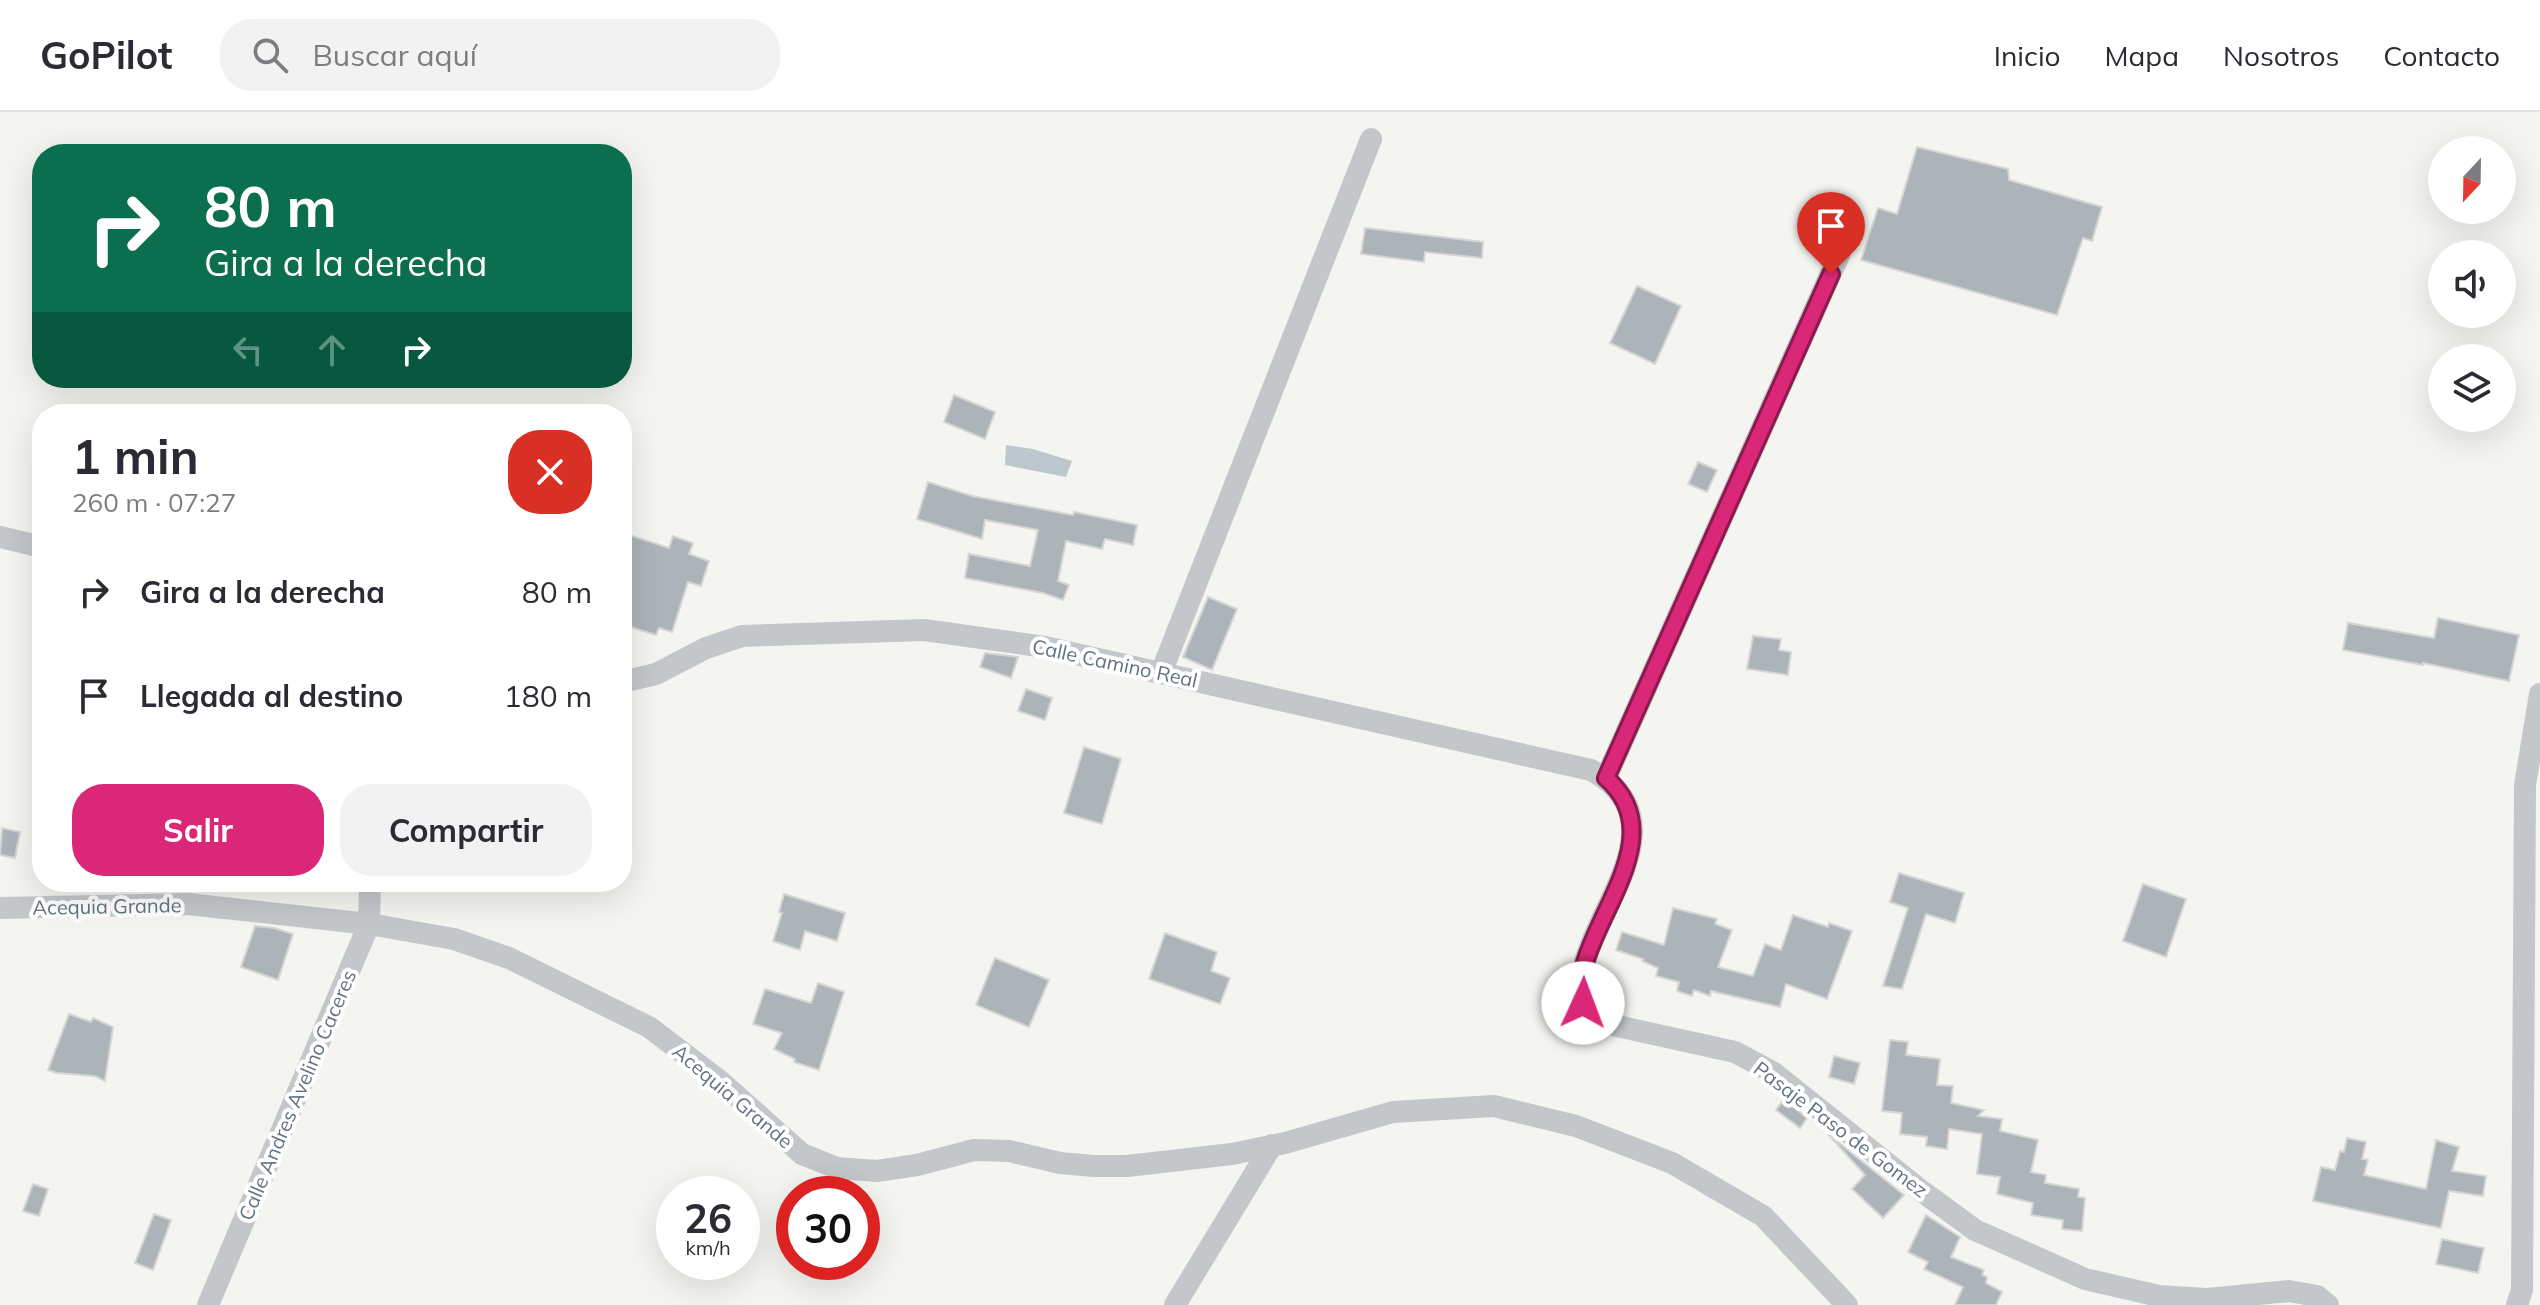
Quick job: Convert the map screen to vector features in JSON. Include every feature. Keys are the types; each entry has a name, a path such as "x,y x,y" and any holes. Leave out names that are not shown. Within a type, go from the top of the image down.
{"street":[{"path":"1161,673 1371,139"},
{"path":"1606,778 1843,246"},
{"path":"0,537 32,545"},
{"name":"Calle Camino Real","path":"632,680 656,674 706,648 742,636 924,630 1045,647 1591,770 1606,778"},
{"path":"2526,1297 2525,785 2539,699"},
{"name":"Pasaje Paso de Gomez","path":"1606,778 1619,790 1629,811 1632,837 1628,864 1589,946 1579,985 1583,1003 1599,1016 1617,1026 1735,1052 1774,1073 1975,1230 2085,1279 2159,1296 2207,1299 2289,1291 2317,1296 2328,1305"},
{"name":"Calle Andres Avelino Caceres","path":"208,1305 369,924 370,892"},
{"name":"Acequia Grande","path":"0,908 188,904 369,924 454,939 509,958 649,1027 720,1081 802,1154 837,1168 877,1171 917,1165 974,1150 1009,1151 1060,1163 1127,1166 1232,1154 1393,1112 1494,1106 1576,1126 1672,1163 1763,1216 1847,1305"},
{"path":"1175,1305 1272,1145"}],"shaded area":[{"path":"1006,445 1033,449 1072,461 1066,477 1005,465"}],"building":[{"path":"1917,147 2008,169 2009,180 2102,207 2092,241 2083,238 2057,315 1861,260 1878,208 1897,214"},
{"path":"1365,228 1483,242 1482,258 1425,252 1424,262 1361,254"},
{"path":"1637,286 1681,306 1655,364 1610,343"},
{"path":"954,395 995,412 985,439 944,422"},
{"path":"1698,462 1717,470 1707,492 1688,484"},
{"path":"928,482 972,496 1137,525 1133,545 1105,539 1102,549 1066,541 1058,581 1069,585 1063,600 1043,593 965,578 969,554 1030,566 1038,530 985,520 982,539 917,519"},
{"path":"632,536 669,548 673,536 693,543 689,554 709,561 701,586 688,582 672,632 659,628 656,635 632,627"},
{"path":"1208,597 1237,609 1212,670 1183,657"},
{"path":"2438,618 2519,635 2509,681 2343,650 2348,623 2434,638"},
{"path":"1753,636 1781,639 1779,650 1791,652 1788,675 1747,669"},
{"path":"985,653 1018,657 1011,678 980,667"},
{"path":"1026,689 1052,698 1045,720 1018,711"},
{"path":"1084,747 1121,759 1102,824 1064,813"},
{"path":"2,828 20,832 15,858 0,855"},
{"path":"1899,873 1964,893 1955,923 1926,914 1902,989 1883,986 1908,908 1890,902"},
{"path":"2143,884 2186,899 2166,957 2123,941"},
{"path":"784,894 845,913 837,941 805,931 800,950 773,941"},
{"path":"1673,908 1717,919 1715,924 1732,930 1718,967 1753,976 1765,944 1781,950 1793,915 1828,927 1829,923 1852,931 1827,999 1786,984 1780,1007 1711,991 1710,996 1694,990 1692,996 1677,991 1679,982 1656,976 1658,968 1616,950 1622,932 1664,945"},
{"path":"255,926 293,934 278,980 241,967"},
{"path":"1165,933 1217,952 1211,971 1230,978 1220,1004 1149,979"},
{"path":"995,958 1049,980 1029,1027 976,1005"},
{"path":"818,983 844,992 819,1070 794,1062 795,1059 774,1049 782,1033 753,1024 765,989 811,1003"},
{"path":"69,1014 91,1022 93,1018 113,1027 105,1081 95,1076 48,1070"},
{"path":"1890,1040 1908,1042 1906,1055 1940,1059 1937,1085 1953,1086 1951,1103 1984,1110 1978,1116 2002,1119 2000,1131 2038,1140 2031,1172 2046,1175 2045,1183 2079,1189 2078,1197 2085,1198 2082,1231 2062,1229 2063,1220 2031,1215 2033,1203 1997,1194 2000,1177 1977,1174 1982,1134 1949,1129 1947,1149 1926,1146 1927,1137 1900,1134 1902,1113 1882,1111"},
{"path":"1834,1056 1860,1063 1854,1084 1829,1077"},
{"path":"1784,1099 1807,1118 1800,1128 1776,1110"},
{"path":"1828,1134 1904,1195 1883,1218 1852,1189 1865,1175"},
{"path":"2347,1138 2366,1142 2362,1159 2368,1160 2364,1175 2426,1189 2436,1140 2459,1147 2452,1171 2486,1176 2483,1196 2449,1191 2441,1228 2313,1201 2321,1167 2335,1170"},
{"path":"33,1184 48,1189 39,1216 23,1211"},
{"path":"154,1214 171,1220 153,1270 135,1263"},
{"path":"1926,1215 1960,1237 1951,1257 1984,1270 1982,1275 1987,1277 1986,1283 2002,1292 1996,1305 1955,1305 1963,1287 1924,1269 1928,1262 1908,1252"},
{"path":"2442,1239 2484,1248 2478,1273 2436,1264"}],"route":[{"path":"1583,1003 1579,985 1589,946 1628,864 1632,837 1629,811 1619,790 1606,778 1831,274"}]}
